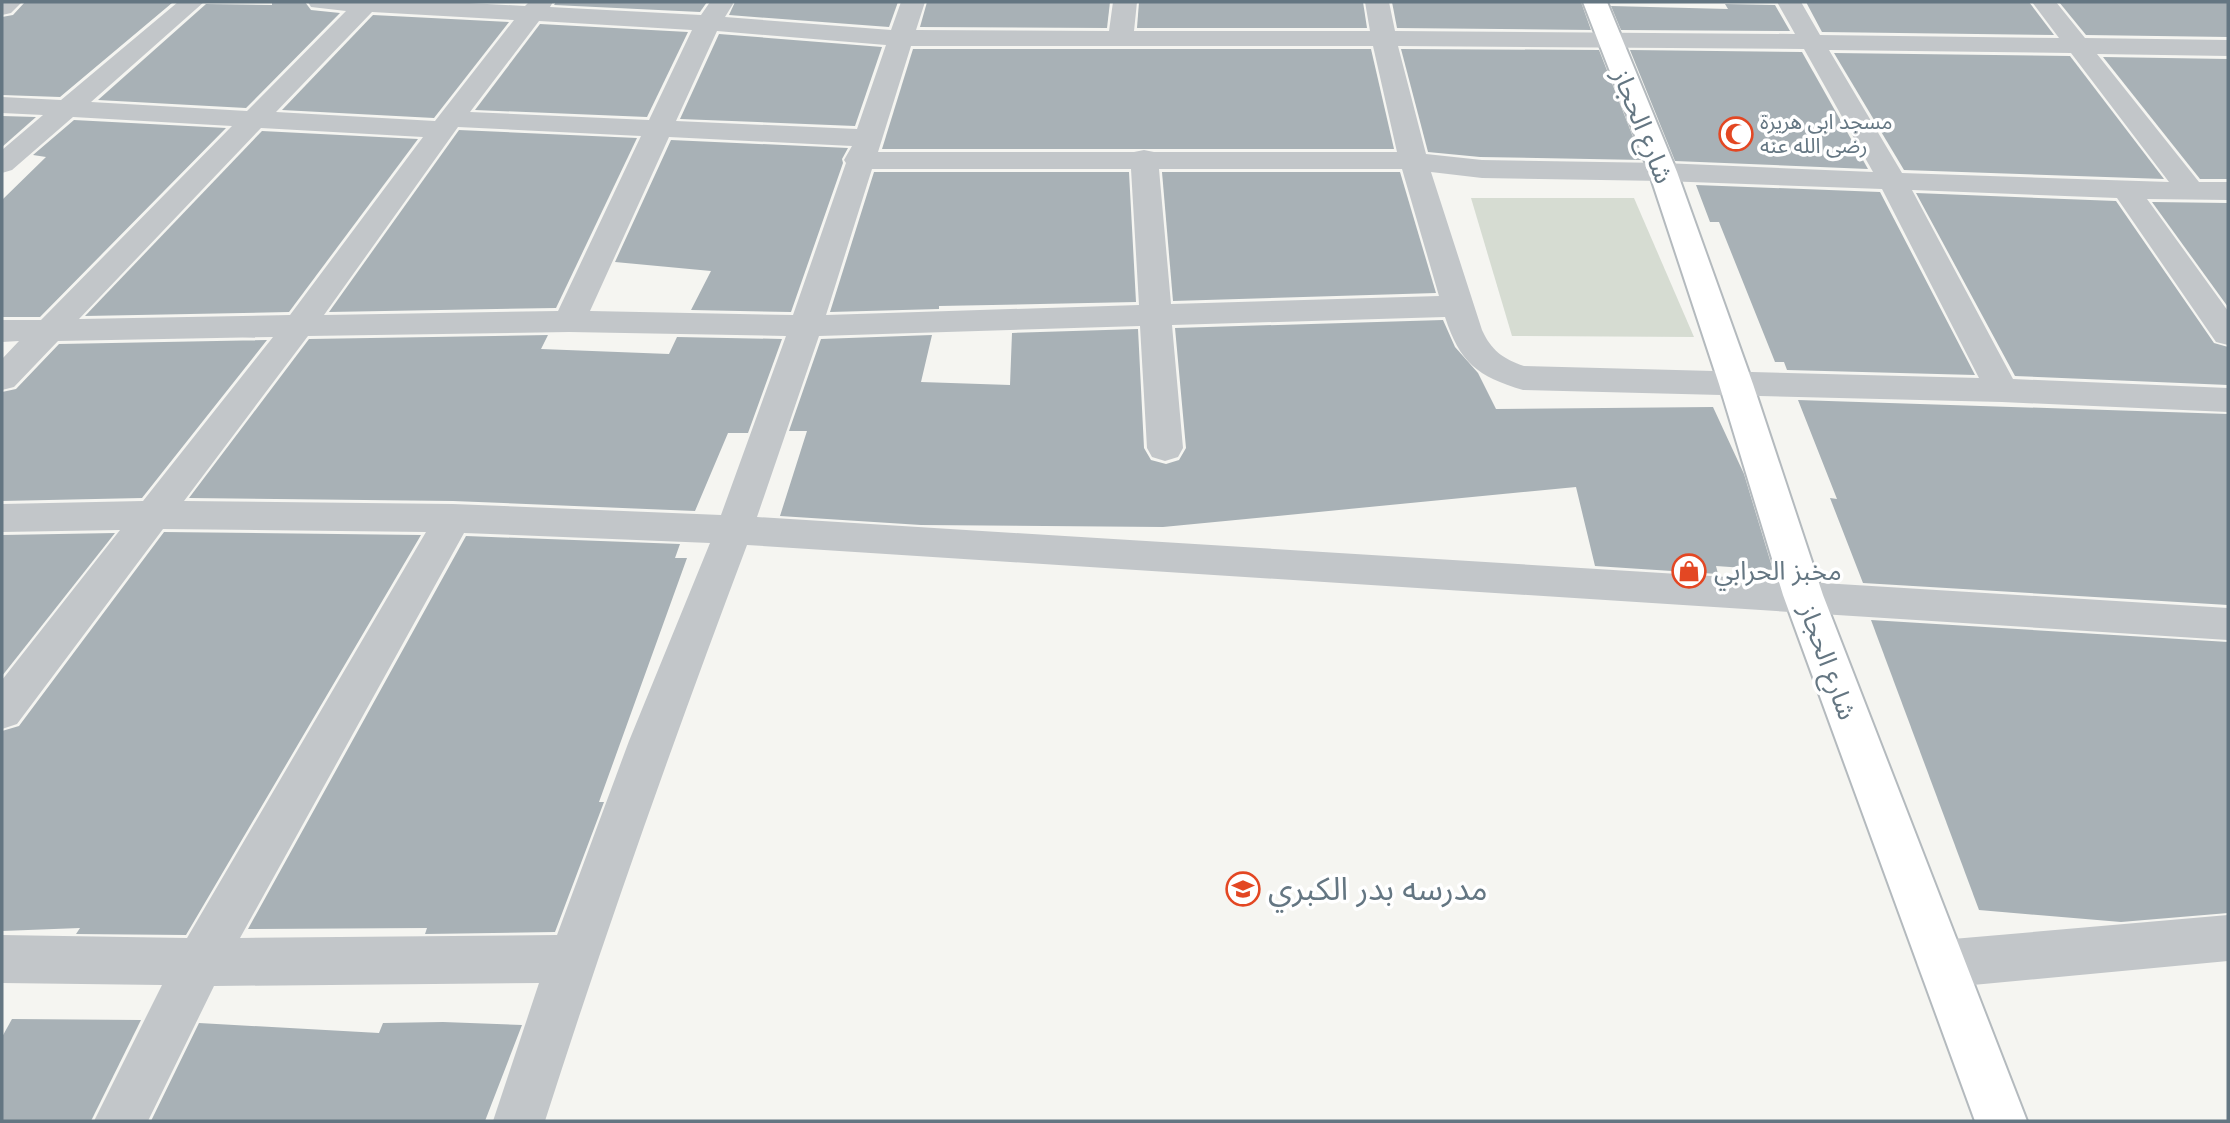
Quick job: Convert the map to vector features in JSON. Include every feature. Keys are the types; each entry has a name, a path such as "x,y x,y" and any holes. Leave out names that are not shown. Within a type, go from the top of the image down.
{"main road":[{"name":"شارع الحجاز","path":"1595,2 1663,172 1736,384 1803,595 1941,964 2003,1116"}],"street":[{"path":"2,8 10,2"},
{"path":"2,164 192,2"},
{"path":"320,2 715,12 900,38 1383,38 2228,48"},
{"path":"519,1121 572,959 651,741 734,530 806,326 862,149 913,2"},
{"path":"1120,39 1125,2"},
{"path":"1377,2 1412,161 1459,306 1473,347 1483,361 1502,372 1523,378 2002,390 2228,400"},
{"path":"1789,2 1892,180 2002,390"},
{"path":"2044,2 2190,190"},
{"path":"2,379 366,3"},
{"path":"2,711 299,326 446,124 536,8"},
{"path":"569,321 715,12"},
{"path":"2,105 253,118 659,129 862,149 1143,158 1412,161 1457,168 1663,172 2126,190 2228,191"},
{"path":"1143,158 1165,448"},
{"path":"2126,190 2228,334"},
{"path":"2,331 569,321 806,326 1459,306"},
{"path":"2,517 153,515 453,518 734,530 1803,595 2228,624"},
{"path":"120,1121 200,962 453,518"},
{"path":"1941,964 2228,939"},
{"path":"2,959 200,962 572,959"}],"shaded area":[{"path":"1471,198 1634,198 1694,337 1512,336"}],"building":[{"path":"25,2 172,3 60,97 2,95 2,17 13,15"},
{"path":"272,2 305,2 311,10 340,13 246,108 98,100 206,4 272,5"},
{"path":"556,2 707,2 700,12 554,5"},
{"path":"735,2 898,2 889,27 729,15"},
{"path":"927,2 1110,2 1107,28 920,27"},
{"path":"1139,2 1363,2 1367,28 1137,28"},
{"path":"1392,2 1581,2 1591,30 1397,28"},
{"path":"1806,2 2029,2 2054,35 1822,32"},
{"path":"2059,2 2228,2 2228,37 2086,35"},
{"path":"1725,4 1775,5 1790,31 1621,30 1611,6 1728,9"},
{"path":"373,15 509,22 434,118 282,110"},
{"path":"540,24 688,32 647,117 475,110"},
{"path":"719,34 882,47 855,126 680,119"},
{"path":"913,49 1371,49 1394,149 882,149"},
{"path":"1401,49 1599,50 1642,160 1480,157 1428,152"},
{"path":"1630,50 1802,52 1868,169 1675,161"},
{"path":"1834,53 2070,56 2164,179 1904,170"},
{"path":"2103,57 2228,59 2228,179 2200,179"},
{"path":"2,116 36,117 2,147"},
{"path":"74,120 226,128 40,317 2,317 2,200 46,157 33,155"},
{"path":"459,130 637,138 556,308 329,312"},
{"path":"262,131 418,139 289,312 85,316"},
{"path":"671,140 848,148 791,312 691,310 711,271 615,262"},
{"path":"874,172 1129,172 1136,302 939,306 939,309 830,312"},
{"path":"1162,172 1400,172 1436,293 1173,301"},
{"path":"1696,185 1880,192 1975,375 1787,370 1784,362 1775,362 1719,222 1710,222"},
{"path":"1916,193 2116,201 2214,343 2228,347 2228,385 2015,376"},
{"path":"2152,202 2228,203 2228,307"},
{"path":"1443,320 1455,347 1478,373 1496,409 1713,407 1744,474 1773,570 1716,566 1718,574 1595,566 1576,487 1163,527 921,525 780,516 807,431 789,431 821,339 932,335 921,382 1010,385 1012,333 1138,329 1144,448 1151,460 1166,464 1179,460 1186,448 1175,328"},
{"path":"548,335 541,349 669,354 677,337 782,339 748,433 728,433 695,511 453,501 189,498 309,339"},
{"path":"267,340 142,498 2,501 2,392 16,389 59,344"},
{"path":"1798,400 2228,414 2228,605 1863,583 1830,498 1837,499"},
{"path":"164,532 421,535 186,935 76,934 80,928 2,931 2,731 19,726"},
{"path":"115,533 2,676 2,535"},
{"path":"466,536 680,544 675,558 687,558 599,802 604,802 555,932 425,934 427,928 248,929"},
{"path":"1871,620 2228,642 2228,913 2121,922 1979,910"},
{"path":"12,1019 141,1020 91,1121 2,1121 2,1037"},
{"path":"199,1023 379,1033 383,1023 522,1025 485,1121 151,1121"}],"place":[{"name":"مسجد ابي هريرة رضى الله عنه","path":"1736,134"},
{"name":"مخبز الحرابي","path":"1689,571"},
{"name":"مدرسه بدر الكبري","path":"1243,889"}]}
